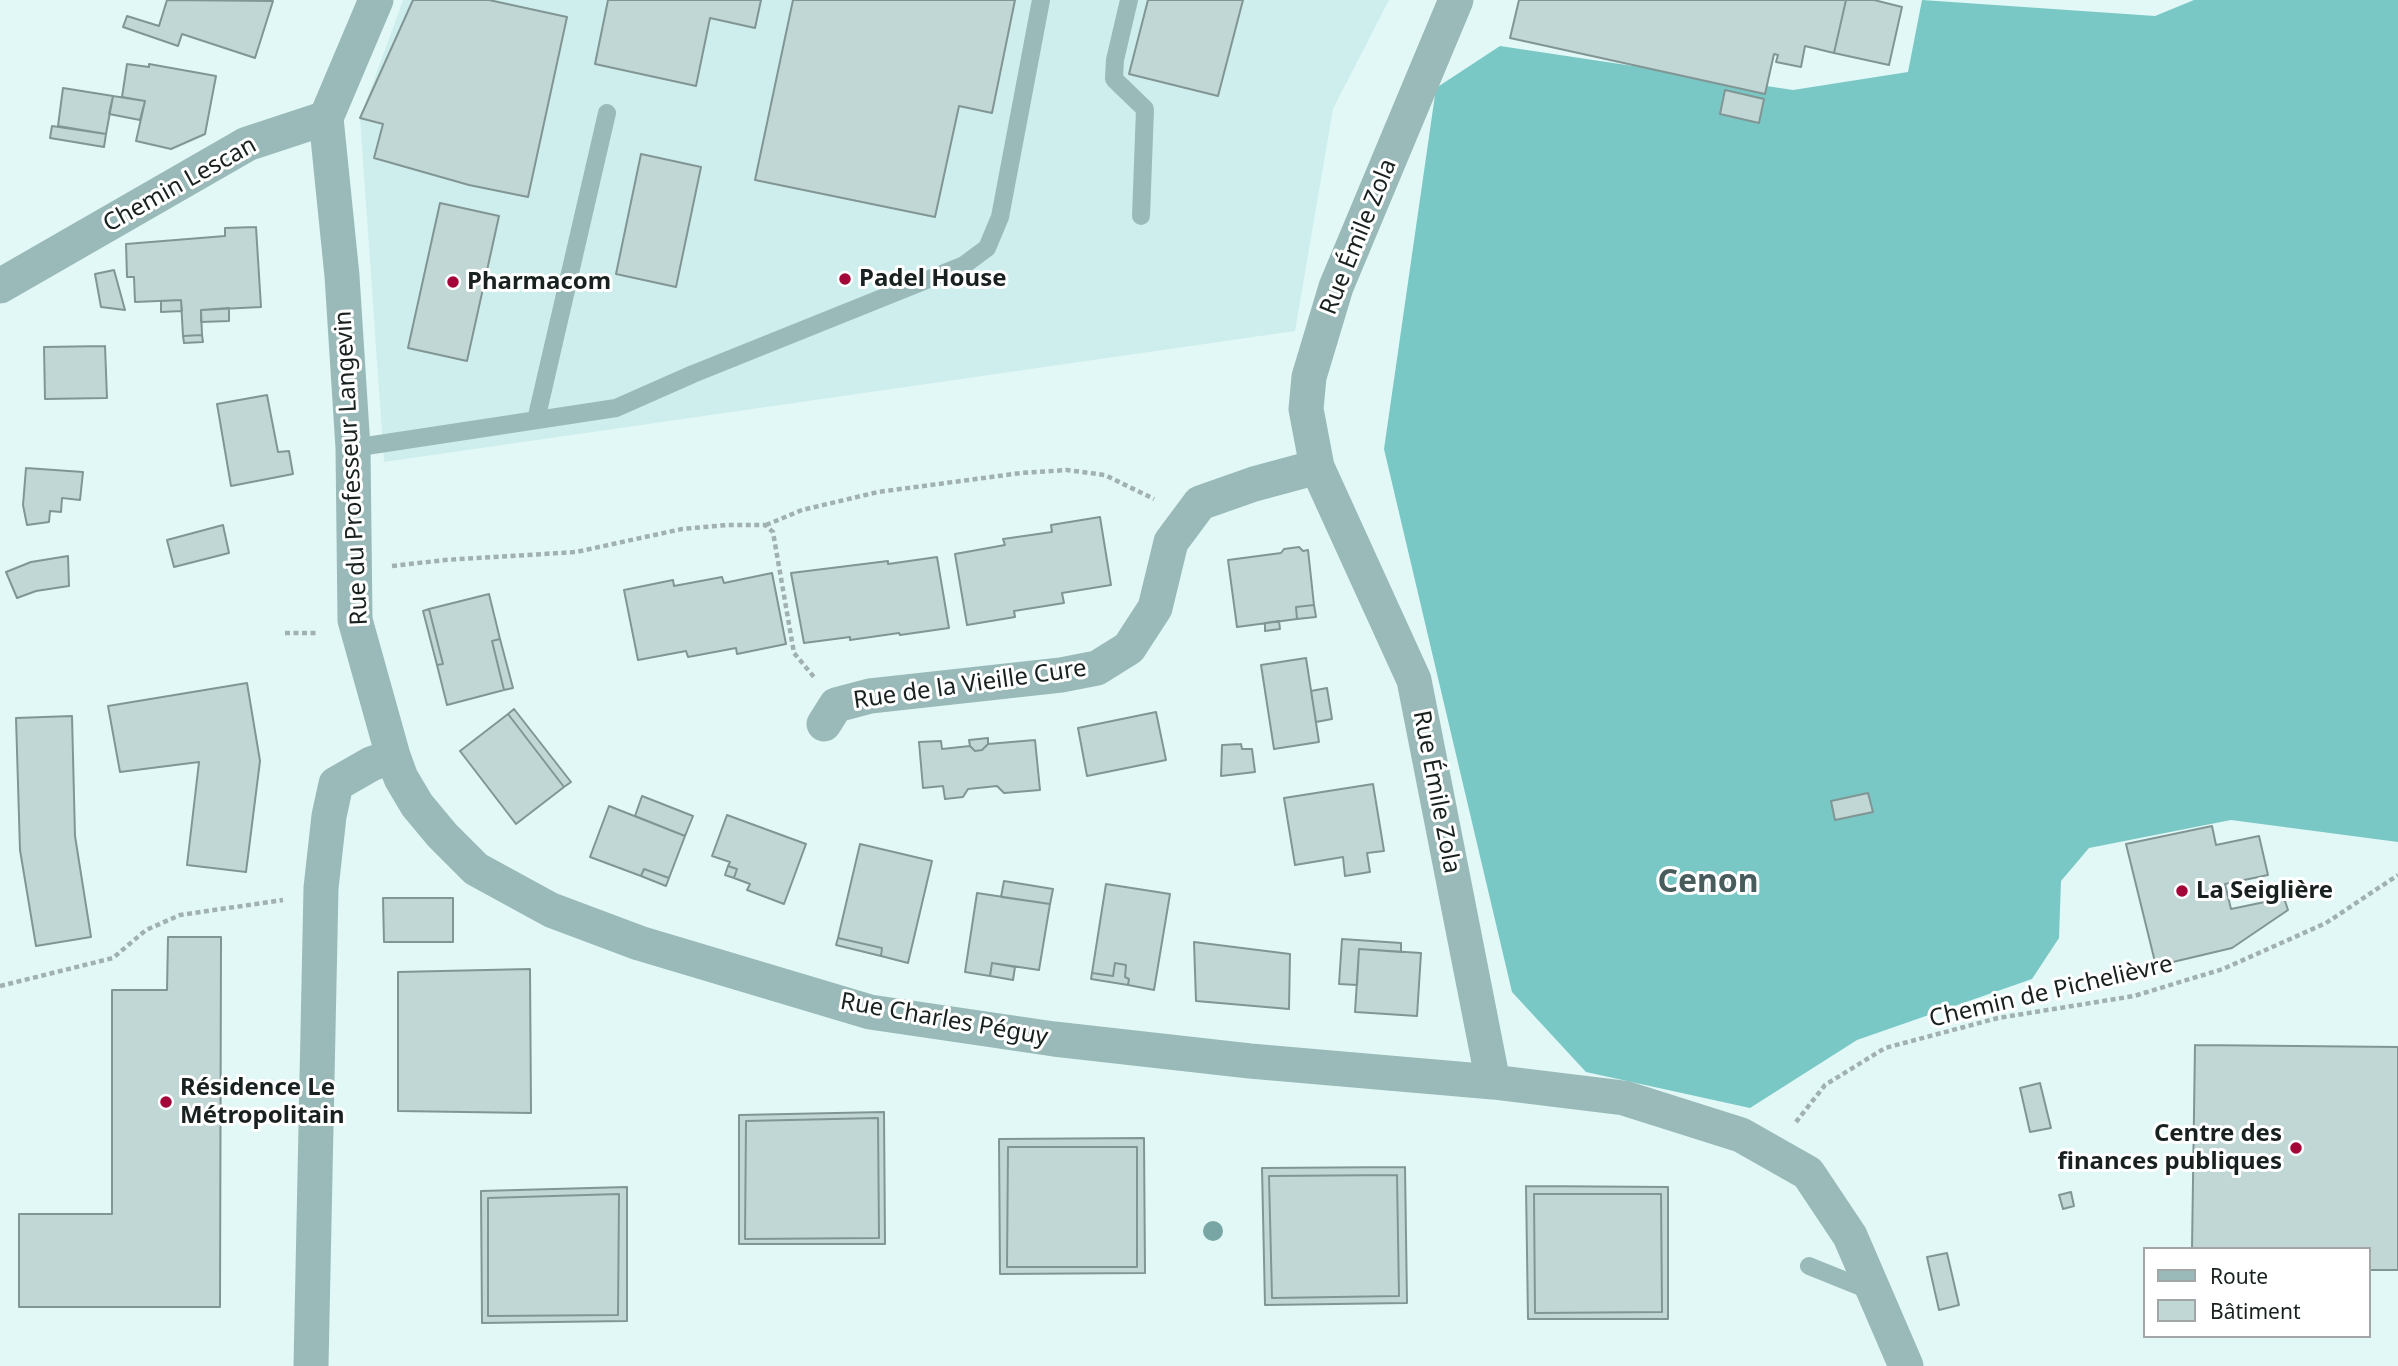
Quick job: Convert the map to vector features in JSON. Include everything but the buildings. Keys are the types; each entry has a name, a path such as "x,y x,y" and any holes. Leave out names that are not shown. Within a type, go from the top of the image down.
{"street":[{"path":"326,118 376,0"},
{"name":"Rue Émile Zola","path":"1457,0 1336,288 1308,377 1306,408 1318,467 1414,680 1493,1082"},
{"name":"Chemin Lescan","path":"0,286 247,144 326,118"},
{"name":"Rue du Professeur Langevin","path":"326,118 342,276 353,448 355,620 393,756"},
{"name":"Rue de la Vieille Cure","path":"830,714 870,696 1061,675 1097,668 1129,648 1155,608 1171,542 1200,503 1254,484 1318,467"},
{"path":"311,1366 321,894 330,816 336,784 371,764 393,756"},
{"name":"Rue Charles Péguy","path":"393,756 401,778 417,805 476,869 551,910 639,943 870,1012 1054,1039 1250,1061 1493,1082"},
{"path":"1493,1082 1624,1098 1741,1135 1808,1173 1850,1236 1906,1366"}],"lane":[{"path":"353,448 616,408 693,374 964,265 987,248 1000,217 1041,0"},
{"path":"1129,0 1115,60 1114,79 1145,109 1141,216"},
{"path":"536,420 607,113"},
{"path":"1810,1266 1874,1292"}],"path":[{"path":"355,594 391,566 576,552 682,529 727,525 765,526 802,510 878,492 970,479 1067,470 1105,475 1190,516"},
{"path":"765,526 773,531 794,653 830,714"},
{"path":"285,633 319,633"},
{"name":"Chemin de Pichelièvre","path":"1772,1153 1825,1085 1885,1048 1998,1018 2134,996 2223,969 2326,923 2398,875"},
{"path":"0,986 113,958 146,930 180,915 321,894"}],"shaded area":[{"path":"403,0 1389,0 1333,109 1295,331 384,462 360,118"},
{"path":"1922,0 2155,16 2194,0 2398,0 2398,842 2231,820 2089,848 2061,881 2059,938 2032,979 1857,1040 1750,1108 1586,1072 1512,992 1384,449 1436,88 1500,46 1793,90 1908,72"}],"place":[{"name":"Padel House","path":"845,279"},
{"name":"Pharmacom","path":"453,282"},
{"name":"La Seiglière","path":"2182,891"},
{"name":"Résidence Le Métropolitain","path":"166,1102"},
{"name":"Centre des finances publiques","path":"2296,1148"}],"district":[{"name":"Cenon","path":"1708,883"}]}
